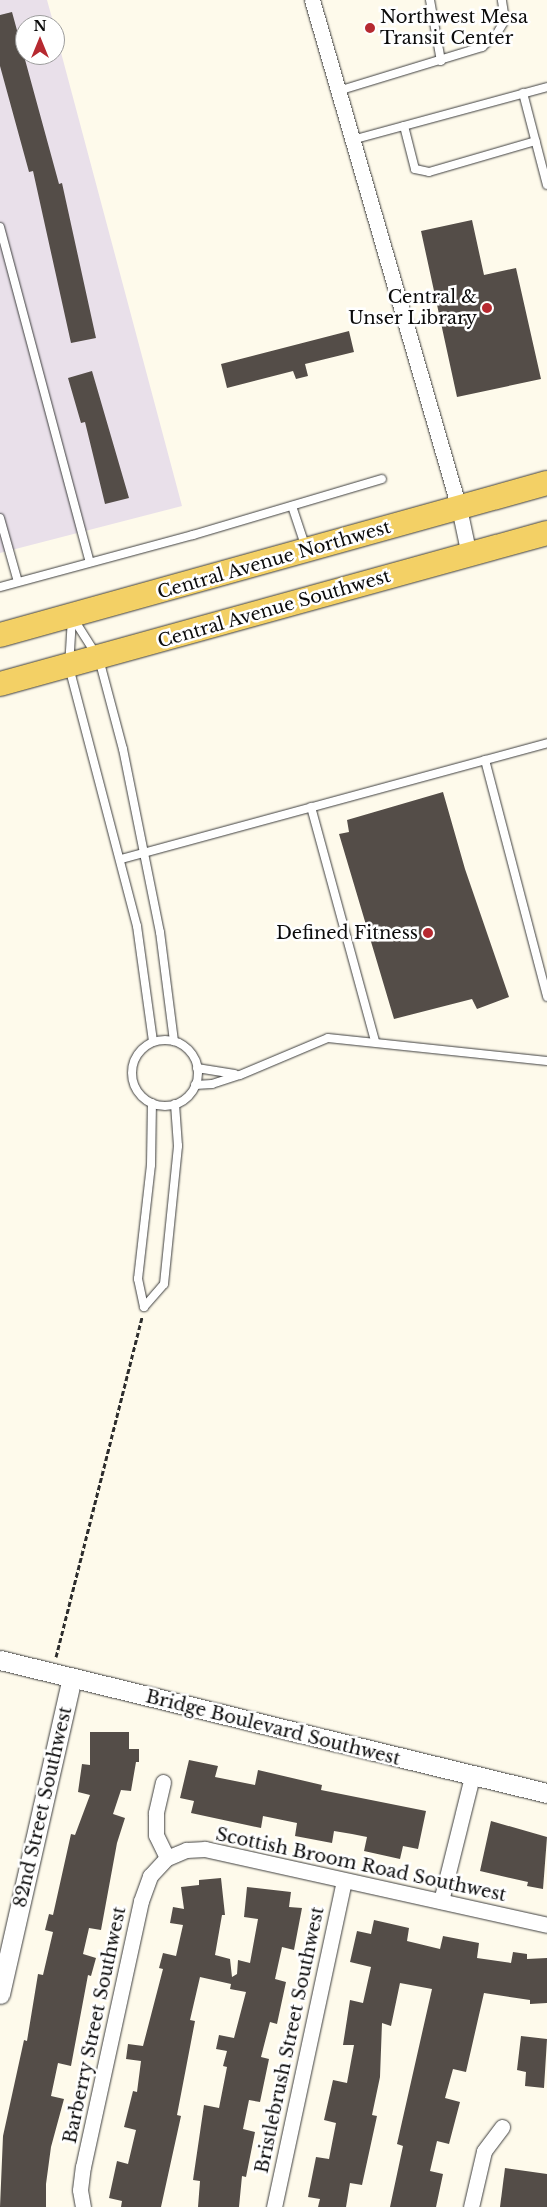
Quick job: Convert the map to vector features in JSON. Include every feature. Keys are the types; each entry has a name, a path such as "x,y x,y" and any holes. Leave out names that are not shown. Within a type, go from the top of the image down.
{"main road":[{"name":"Central Avenue Northwest","path":"0,635 547,483"},
{"name":"Central Avenue Southwest","path":"0,684 69,667 547,534"}],"street":[{"path":"312,0 458,508 469,555"},
{"name":"Bridge Boulevard Southwest","path":"0,1660 472,1777 547,1793"},
{"name":"82nd Street Southwest","path":"0,1994 72,1678"},
{"path":"441,1901 472,1777"},
{"path":"162,1782 156,1813 156,1835 167,1858"},
{"name":"Scottish Broom Road Southwest","path":"167,1858 186,1850 205,1849 344,1882 441,1901 547,1925"},
{"name":"Barberry Street Southwest","path":"83,2207 80,2190 82,2167 141,1901 150,1876 167,1858"},
{"name":"Bristlebrush Street Southwest","path":"274,2207 344,1882"},
{"path":"471,2207 484,2151 502,2127"}],"lane":[{"path":"430,0 441,61"},
{"path":"338,91 482,47 496,35 504,20 502,0"},
{"path":"352,140 547,87"},
{"path":"523,93 547,185"},
{"path":"404,126 415,169 429,172 536,141"},
{"path":"0,227 90,562"},
{"path":"0,586 292,506 382,478"},
{"path":"292,506 307,550"},
{"path":"0,518 18,582"},
{"path":"72,616 99,658 123,749 160,932 174,1041"},
{"path":"72,616 69,667 137,926 153,1042"},
{"path":"120,859 547,743"},
{"path":"485,760 547,997"},
{"path":"311,807 375,1041"},
{"path":"195,1085 212,1084 240,1075 328,1038 375,1041 547,1060"},
{"path":"174,1041 190,1051 198,1068 195,1085 184,1100 175,1104 152,1103 142,1097 132,1077 136,1056 153,1042 174,1041"},
{"path":"198,1068 240,1075"},
{"path":"144,1307 138,1279 151,1165 152,1103"},
{"path":"144,1307 164,1284 178,1146 175,1104"}],"path":[{"path":"53,1672 144,1307"}],"shaded area":[{"path":"0,0 47,0 51,15 15,15 15,65 64,65 182,506 0,553"}],"building":[{"path":"12,12 15,23 15,65 26,65 59,184 62,183 96,338 71,343 33,171 29,172 0,66 0,15"},
{"path":"472,220 484,275 516,268 541,379 457,397 421,231"},
{"path":"349,331 354,352 305,364 308,376 296,379 293,371 227,388 221,364"},
{"path":"92,371 129,498 105,504 85,422 81,423 68,378"},
{"name":"Defined Fitness","path":"443,792 465,869 509,997 477,1009 472,999 394,1019 339,834 349,832 347,820"},
{"path":"90,1732 129,1732 129,1749 139,1749 139,1762 136,1762 131,1791 121,1790 113,1814 125,1818 117,1843 101,1930 89,1928 83,1954 96,1958 91,1976 88,1975 71,2066 58,2063 51,2096 64,2099 51,2147 46,2184 46,2207 0,2207 3,2136 24,2040 27,2041 38,1974 43,1975 53,1932 45,1930 49,1914 53,1915 71,1834 75,1835 90,1795 78,1792 82,1764 90,1765"},
{"path":"189,1760 218,1766 215,1777 255,1785 258,1770 322,1785 321,1790 426,1811 418,1849 403,1846 400,1859 364,1851 367,1837 334,1831 332,1843 295,1836 297,1823 263,1816 261,1828 191,1813 194,1801 180,1798"},
{"path":"491,1821 547,1837 543,1889 527,1886 528,1882 480,1871"},
{"path":"221,1878 225,1915 222,1915 215,1955 230,1959 232,1977 237,1974 238,1960 250,1963 258,1919 244,1917 247,1887 291,1892 289,1907 302,1908 294,1950 282,1947 275,1979 286,1982 277,2024 270,2022 261,2057 269,2059 260,2102 249,2100 243,2129 255,2132 246,2177 242,2176 239,2207 198,2207 200,2181 193,2180 204,2105 219,2108 227,2067 223,2066 227,2051 216,2049 219,2035 234,2038 246,1992 230,1989 231,1984 200,1977 190,2020 195,2021 177,2115 181,2116 161,2207 121,2207 122,2201 109,2198 117,2161 128,2164 136,2130 124,2127 133,2091 137,2092 141,2061 126,2059 128,2044 143,2046 163,1969 159,1968 163,1953 176,1956 183,1925 170,1923 173,1907 184,1909 181,1887 199,1885 199,1880"},
{"path":"374,1920 409,1928 407,1941 440,1949 443,1936 479,1943 477,1958 511,1963 513,1952 527,1954 527,1959 547,1958 547,2003 530,2004 530,2000 484,1993 466,2072 453,2069 445,2098 460,2102 449,2144 437,2141 430,2171 443,2174 436,2207 390,2207 403,2146 397,2144 432,1989 400,1983 391,2026 382,2023 380,2077 372,2115 377,2116 362,2185 350,2183 346,2207 318,2207 320,2199 308,2197 316,2157 329,2159 336,2123 324,2120 333,2080 347,2083 354,2045 343,2045 350,2000 363,2003 371,1967 350,1962 357,1931 371,1934"},
{"path":"521,2036 547,2039 544,2088 525,2086 526,2072 517,2070"},
{"path":"505,2168 547,2174 547,2207 500,2207"}],"place":[{"name":"Northwest Mesa Transit Center","path":"370,28"},
{"name":"Central & Unser Library","path":"487,308"},
{"name":"Defined Fitness","path":"428,933"}]}
